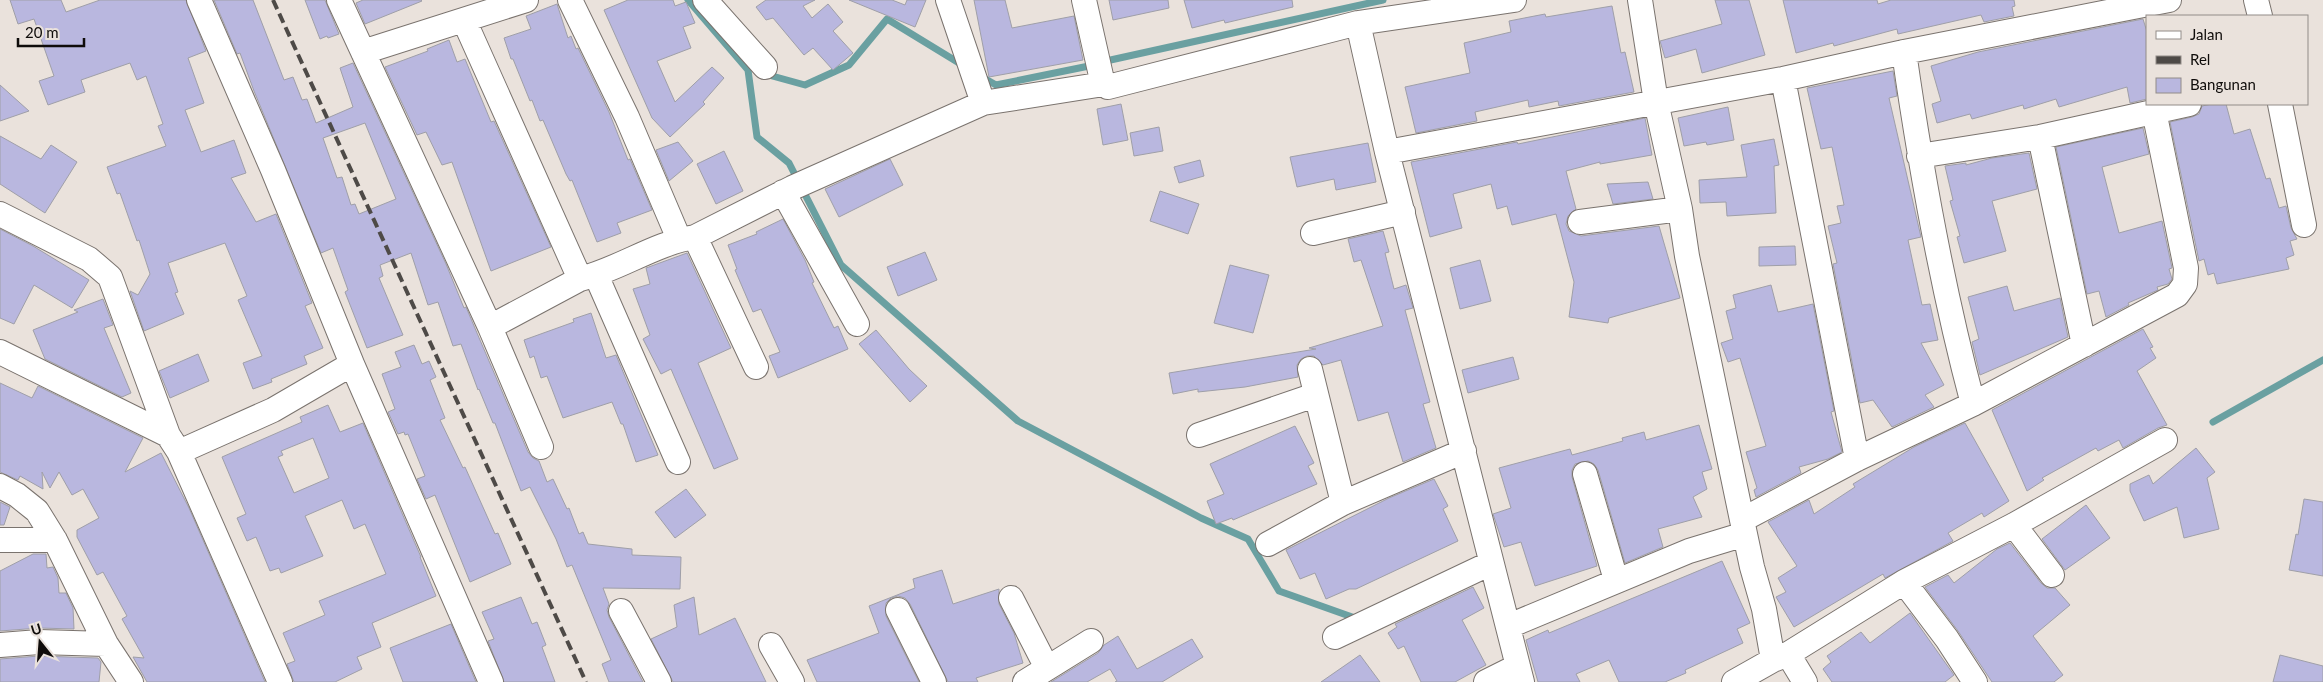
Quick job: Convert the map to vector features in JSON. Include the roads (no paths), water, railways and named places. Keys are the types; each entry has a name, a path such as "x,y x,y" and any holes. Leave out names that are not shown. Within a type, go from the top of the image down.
{"street":[{"path":"199,0 273,170 352,364 491,682"},
{"path":"339,0 490,326 540,447"},
{"path":"363,52 464,20 486,6 526,0"},
{"path":"570,0 687,238 756,367"},
{"path":"705,0 765,67"},
{"path":"948,0 976,82"},
{"path":"1084,0 1104,84"},
{"path":"490,326 588,277 687,238 794,187 976,82 1104,84 1108,87 1113,87 1358,23 1514,0"},
{"path":"1640,0 1656,102 1680,209 1687,256 1743,527 1764,609 1781,657 1805,682"},
{"path":"1387,152 1783,78 1904,52 2169,0"},
{"path":"2256,0 2260,15"},
{"path":"464,20 678,462"},
{"path":"1358,23 1387,152 1520,674 1486,682"},
{"path":"1904,52 1919,156 1951,321 1973,404"},
{"path":"1783,78 1857,459"},
{"path":"1919,156 2040,137 2184,105"},
{"path":"2280,105 2304,225"},
{"path":"1509,626 1616,580 1688,552 1743,527 1857,459 1973,404 2177,295 2185,284 2186,268 2154,111"},
{"path":"2040,137 2084,345"},
{"path":"794,187 857,324"},
{"path":"1580,222 1680,209"},
{"path":"1313,234 1403,212"},
{"path":"0,214 89,259 110,277 174,444 280,682"},
{"path":"0,352 174,444 273,410 352,364"},
{"path":"1310,369 1343,503"},
{"path":"1199,435 1315,395"},
{"path":"1734,682 1781,657 1904,582 2014,525 2166,440"},
{"path":"1268,544 1343,503 1464,451"},
{"path":"1585,474 1616,580"},
{"path":"0,486 17,495 37,511 55,540 106,644 131,682"},
{"path":"2014,525 2052,575"},
{"path":"0,540 55,540"},
{"path":"1349,630 1491,563"},
{"path":"1904,582 1947,639 1975,682"},
{"path":"1011,598 1047,668"},
{"path":"898,610 934,682"},
{"path":"621,611 659,682"},
{"path":"1025,682 1091,641"},
{"path":"0,645 39,642 106,644"},
{"path":"771,645 792,682"}],"waterway":[{"path":"688,0 748,70 757,137 789,163 841,265 1018,421 1201,518 1248,539 1279,591 1355,618"},
{"path":"1106,61 1383,0"},
{"path":"765,74 805,85 849,65 887,19 964,66"},
{"path":"982,77 996,85 1089,66"},
{"path":"2213,422 2323,360"}],"railway":[{"path":"273,0 586,682"}]}
